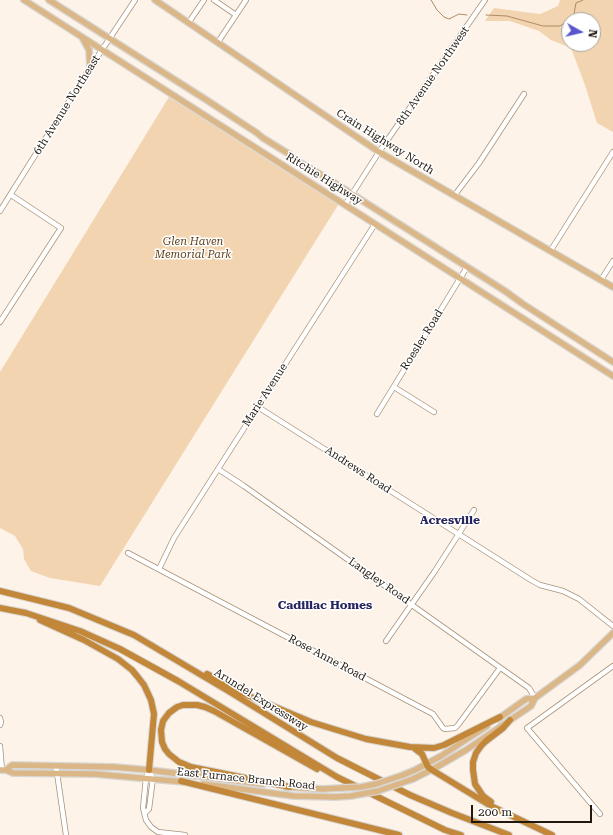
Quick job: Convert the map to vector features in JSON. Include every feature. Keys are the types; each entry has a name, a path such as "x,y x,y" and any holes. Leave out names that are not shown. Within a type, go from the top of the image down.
{"highway":[{"name":"Arundel Expressway","path":"0,591 69,608 134,635 337,758 410,795 470,821 509,835"},
{"path":"0,608 26,613 80,631 120,649 178,681 337,777 445,830 461,835"},
{"path":"26,613 48,625 61,629 84,640 118,659 137,676 144,685 151,700 154,714 149,770"},
{"path":"185,665 195,666 249,696 311,722 366,739 414,748 434,748 444,745 500,717"},
{"path":"290,787 191,767 179,762 164,749 161,730 163,721 169,712 183,705 197,705 205,707 323,773 337,777"},
{"path":"498,809 483,796 478,789 472,770 473,762 481,746 503,728 510,720"},
{"path":"414,748 422,754 432,770 491,806 552,835"},
{"path":"181,781 399,835"}],"main road":[{"name":"Ritchie Highway","path":"24,0 613,376"},
{"name":"Ritchie Highway","path":"50,0 290,154 298,161 467,267 613,362"},
{"name":"Crain Highway North","path":"155,0 379,152 613,287"},
{"path":"82,37 89,50 90,68"},
{"name":"East Furnace Branch Road","path":"3,770 14,773 95,774 153,778 294,796 335,797 371,793 387,789 413,779 432,770 466,750 531,706 535,698 580,665 613,633"},
{"name":"East Furnace Branch Road","path":"3,770 12,765 149,770 290,787 339,789 361,787 376,784 403,775 427,764 460,745 526,699 535,698"}],"street":[{"name":"6th Avenue Northeast","path":"0,211 90,68 135,0"},
{"path":"189,22 204,0"},
{"path":"214,0 236,15"},
{"path":"218,42 246,0"},
{"name":"8th Avenue Northwest","path":"345,205 379,152 485,0"},
{"path":"454,196 479,163 524,94"},
{"path":"550,250 613,152"},
{"path":"0,322 60,228 11,194"},
{"name":"Marie Avenue","path":"159,569 174,538 375,224"},
{"path":"601,280 613,261"},
{"name":"Roesler Road","path":"377,414 467,267"},
{"path":"394,387 434,412"},
{"name":"Andrews Road","path":"258,407 536,583 563,591 579,599 613,626"},
{"name":"Langley Road","path":"218,469 529,688 535,698"},
{"path":"386,641 412,605 474,510"},
{"name":"Rose Anne Road","path":"128,554 432,714 442,728 445,729 455,728 458,725 500,668"},
{"path":"600,814 526,728 613,666"},
{"path":"0,718 0,725"},
{"path":"0,746 3,770"},
{"path":"56,766 66,835"},
{"path":"149,770 146,778 143,808 146,813 146,820 154,830 164,833 186,835"},
{"path":"146,813 149,809 153,778 149,770"}],"green space":[{"path":"560,0 613,0 613,132 597,123 573,52 601,52 601,12 561,12 561,44 551,40 539,31 510,21 485,21 494,8 540,14 558,6"},
{"name":"Glen Haven Memorial Park","path":"169,97 338,205 100,586 50,578 31,571 24,559 23,549 15,536 0,528 0,372"}],"waterway":[{"path":"431,0 437,10 444,17 449,19 459,14 467,15"},
{"path":"574,12 576,3 583,0"},
{"path":"486,15 507,16 543,26 561,25"}],"district":[{"name":"Acresville","path":"450,520"},
{"name":"Cadillac Homes","path":"325,605"}]}
